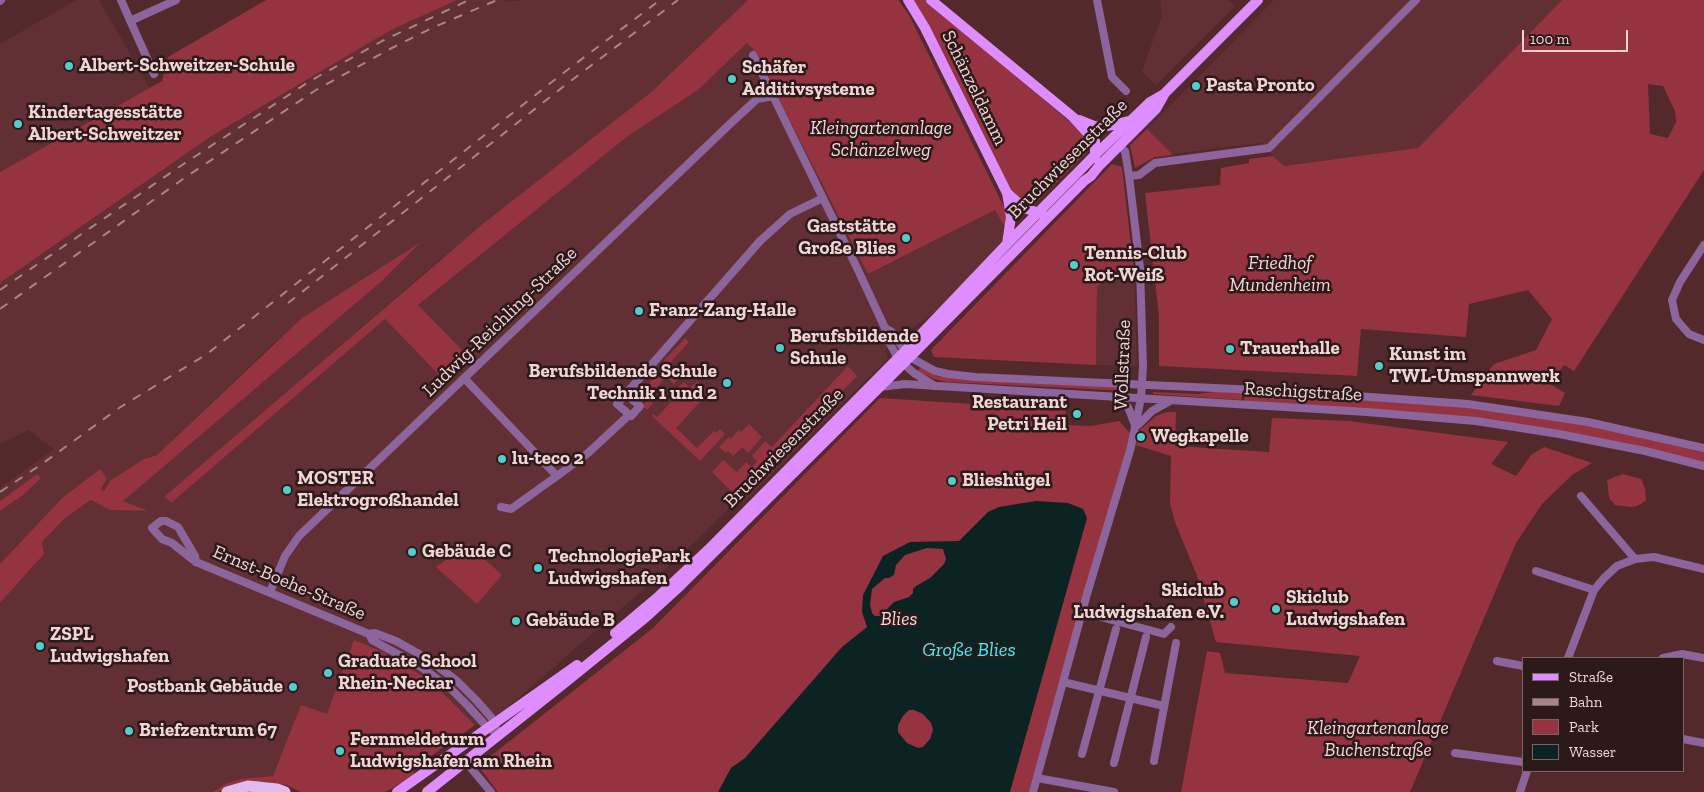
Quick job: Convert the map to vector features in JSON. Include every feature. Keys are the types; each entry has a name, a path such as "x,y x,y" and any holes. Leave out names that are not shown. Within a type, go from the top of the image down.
{"highway":[{"path":"227,792 248,786 285,792"},
{"path":"252,792 266,788"}],"main road":[{"name":"Schänzeldamm","path":"908,0 925,28 1007,193 1011,222 1007,244"},
{"name":"Schänzeldamm","path":"931,0 1073,117 1095,141 1096,154"},
{"name":"Bruchwiesenstraße","path":"427,792 646,617 680,586 880,388 904,358 1007,244 1096,154 1150,102 1165,93 1258,0"},
{"name":"Bruchwiesenstraße","path":"397,792 579,663 659,596 1091,176 1156,109 1165,93"},
{"name":"Schänzeldamm","path":"1073,117 1094,126 1113,126 1131,120"},
{"path":"1084,181 1093,165 1096,154"},
{"name":"Schänzeldamm","path":"1007,193 1024,208 1050,215"}],"street":[{"path":"121,0 154,74"},
{"path":"130,21 165,2 176,0"},
{"path":"1097,0 1112,77 1126,91"},
{"path":"1129,176 1139,175 1155,163 1269,148 1416,0"},
{"path":"753,55 885,328 892,332 904,358"},
{"name":"Ludwig-Reichling-Straße","path":"270,592 285,556 299,536 465,379 731,122 757,99 774,96"},
{"name":"Wollstraße","path":"1033,792 1082,612 1136,429 1141,398 1140,268 1125,151 1119,146"},
{"path":"629,415 616,404 760,241 790,214 823,198"},
{"path":"1704,245 1680,282 1672,300 1676,320 1689,334 1704,340"},
{"name":"Raschigstraße","path":"904,358 948,374 975,377 1394,397 1478,405 1588,422 1704,448"},
{"name":"Raschigstraße","path":"904,358 914,374 936,386 1368,412 1476,421 1558,434 1645,451 1704,466"},
{"path":"465,379 557,476"},
{"path":"880,388 905,384 936,386"},
{"path":"1244,405 1245,389"},
{"path":"501,507 511,509 588,454 629,415 631,416 640,406 625,394"},
{"path":"1109,396 1119,400 1128,407 1136,429"},
{"path":"1136,429 1152,411 1175,400"},
{"path":"1476,421 1478,405"},
{"path":"1581,496 1635,560"},
{"name":"Ernst-Boehe-Straße","path":"196,562 195,556 178,527 166,521 152,528 162,539 172,543 196,562 369,634 375,633 396,641 428,659 457,681 499,735"},
{"path":"1568,657 1594,590 1617,566 1635,560 1654,557 1704,569"},
{"path":"1536,571 1594,590"},
{"path":"1082,612 1164,634 1171,627"},
{"path":"1082,754 1116,629"},
{"path":"1114,763 1146,637"},
{"path":"1154,761 1176,643"},
{"path":"1668,657 1682,654 1704,658"},
{"path":"1497,660 1522,666"},
{"path":"1063,682 1164,706"},
{"path":"1684,739 1704,743"},
{"path":"1455,753 1522,762"},
{"path":"466,761 491,792"},
{"path":"1520,792 1527,772"},
{"path":"1037,778 1114,792"}],"shaded area":[{"name":"Albert-Schweitzer-Schule","path":"76,0 99,0 150,88 0,172 0,44"},
{"path":"457,0 506,0 503,2 523,0 748,0 651,92 437,262 166,496 171,502 385,319 446,381 469,358 418,305 628,136 698,90 747,43 754,50 868,274 995,210 1009,234 958,296 894,341 885,350 888,358 743,503 738,499 646,587 495,718 475,725 444,694 273,776 217,789 213,792 0,792 0,603 44,554 42,542 65,518 92,500 110,510 146,511 122,501 382,281 418,245 362,281 275,342 157,455 144,459 111,480 104,491 101,489 100,469 62,498 0,564 0,511 23,495 37,474 0,501 0,488 54,449 29,430 0,444 0,283 210,137 391,30"},
{"path":"1160,0 1228,0 1235,6 1156,85 1142,72 1162,15"},
{"path":"1274,0 1562,0 1418,148 1283,166 1261,143 1172,154 1147,129"},
{"path":"1134,271 1137,366 1096,365 1097,287 1110,273"}],"green space":[{"path":"266,0 457,0 391,30 210,137 0,283 0,172 162,81 168,57"},
{"name":"Kleingartenanlage Schänzelweg","path":"748,0 898,0 909,15 1006,211 1007,231 995,210 868,274 754,50 747,43 698,90 628,136 418,305 470,358 445,381 385,319 171,503 165,496 484,223 650,93"},
{"path":"912,0 926,0 1083,133 1089,147 1086,153 1032,207 1012,195"},
{"name":"Friedhof Mundenheim","path":"1562,0 1704,0 1704,170 1574,371 1564,365 1550,384 1565,393 1559,406 1471,395 1494,364 1536,350 1552,319 1528,290 1469,304 1466,337 1361,329 1357,376 1159,366 1159,316 1145,193 1220,185 1221,168 1249,163 1249,159 1273,156 1284,166 1418,148","holes":["1648,84 1663,86 1675,111 1676,122 1668,138 1650,134"]},
{"path":"1147,129 1173,155 1155,157 1135,168 1130,145"},
{"name":"Tennis-Club Rot-Weiß","path":"1112,164 1122,167 1134,271 1110,273 1097,287 1096,365 934,357 931,350"},
{"path":"421,242 382,281 123,501 148,511 110,510 91,500 65,518 42,542 44,554 0,603 0,564 62,498 100,469 107,478 101,489 104,491 111,480 144,459 157,455 302,318"},
{"path":"685,338 689,342 669,364 681,376 674,384 666,377 648,397 653,403 647,410 643,406 647,401 639,394 665,366 662,363"},
{"path":"848,366 857,376 737,497 712,472 723,460 737,472 746,462 752,467 757,461 752,456 765,441 772,447"},
{"path":"921,367 936,376 949,378 978,381 1128,387 1128,391 947,382 934,379 917,371"},
{"path":"697,381 709,392 676,428 697,448 714,431 716,433 720,429 725,434 700,461 652,416 653,414 657,417 675,398 671,394 684,382 690,388"},
{"path":"1245,389 1403,398 1562,417 1704,448 1704,466 1476,421 1244,405"},
{"path":"1222,391 1243,393 1241,400 1153,394 1153,392 1198,394"},
{"name":"Blies","path":"880,398 1066,410 1065,425 1091,426 1119,421 1131,434 1079,610 1029,792 498,792 478,766 653,628"},
{"name":"Kleingartenanlage Buchenstraße","path":"1167,412 1176,412 1175,446 1269,452 1272,418 1349,421 1508,442 1491,464 1516,476 1531,455 1544,447 1592,463 1572,475 1542,504 1516,543 1410,792 1181,792 1207,651 1220,653 1225,673 1348,683 1360,656 1216,642 1197,576 1175,522 1170,503 1171,456 1136,445 1140,430 1156,416"},
{"path":"749,424 762,437 748,453 742,447 733,456 728,451 726,453 719,447 729,437 731,439 739,430 741,432"},
{"path":"37,474 41,478 23,495 0,511 0,501"},
{"path":"1623,474 1641,479 1645,488 1646,501 1637,506 1630,507 1615,505 1609,498 1607,480"},
{"path":"468,544 502,575 477,604 436,567"},
{"path":"354,640 383,652 424,677 475,725 413,769 414,776 385,792 301,792 286,785 265,782 231,787 213,792 225,784 241,779 273,776 301,705 327,714"}],"water":[{"name":"Große Blies","path":"1036,501 1068,503 1083,509 1087,518 1010,792 718,792 731,768 745,758 842,647 867,627 862,612 863,595 883,556 910,542 959,541 988,512 999,507","holes":["927,548 943,549 946,559 944,564 930,578 916,586 909,597 894,602 880,616 875,616 870,605 872,589 885,578 894,575 896,565 905,555","909,710 923,714 931,723 933,730 930,739 923,747 918,748 907,743 898,732 898,725"]}],"railway":[{"path":"0,290 185,163 310,81 382,41 469,0"},
{"path":"0,309 183,179 316,90 432,28 497,0"},
{"path":"0,492 119,408 207,354 562,74 660,0"},
{"path":"288,303 568,83 678,0"}],"place":[{"name":"Albert-Schweitzer-Schule","path":"69,66"},
{"name":"Schäfer Additivsysteme","path":"732,79"},
{"name":"Pasta Pronto","path":"1196,86"},
{"name":"Kindertagesstätte Albert-Schweitzer","path":"18,124"},
{"name":"Gaststätte Große Blies","path":"906,238"},
{"name":"Tennis-Club Rot-Weiß","path":"1074,265"},
{"name":"Franz-Zang-Halle","path":"639,311"},
{"name":"Berufsbildende Schule","path":"780,348"},
{"name":"Trauerhalle","path":"1230,349"},
{"name":"Kunst im TWL-Umspannwerk","path":"1379,366"},
{"name":"Berufsbildende Schule Technik 1 und 2","path":"727,383"},
{"name":"Restaurant Petri Heil","path":"1077,414"},
{"name":"Wegkapelle","path":"1141,437"},
{"name":"lu-teco 2","path":"502,459"},
{"name":"Blieshügel","path":"952,481"},
{"name":"MOSTER Elektrogroßhandel","path":"287,490"},
{"name":"Gebäude C","path":"412,552"},
{"name":"TechnologiePark Ludwigshafen","path":"538,568"},
{"name":"Skiclub Ludwigshafen e.V.","path":"1234,602"},
{"name":"Skiclub Ludwigshafen","path":"1276,609"},
{"name":"Gebäude B","path":"516,621"},
{"name":"ZSPL Ludwigshafen","path":"40,646"},
{"name":"Graduate School Rhein-Neckar","path":"328,673"},
{"name":"Postbank Gebäude","path":"293,687"},
{"name":"Briefzentrum 67","path":"129,731"},
{"name":"Fernmeldeturm Ludwigshafen am Rhein","path":"340,751"}]}
